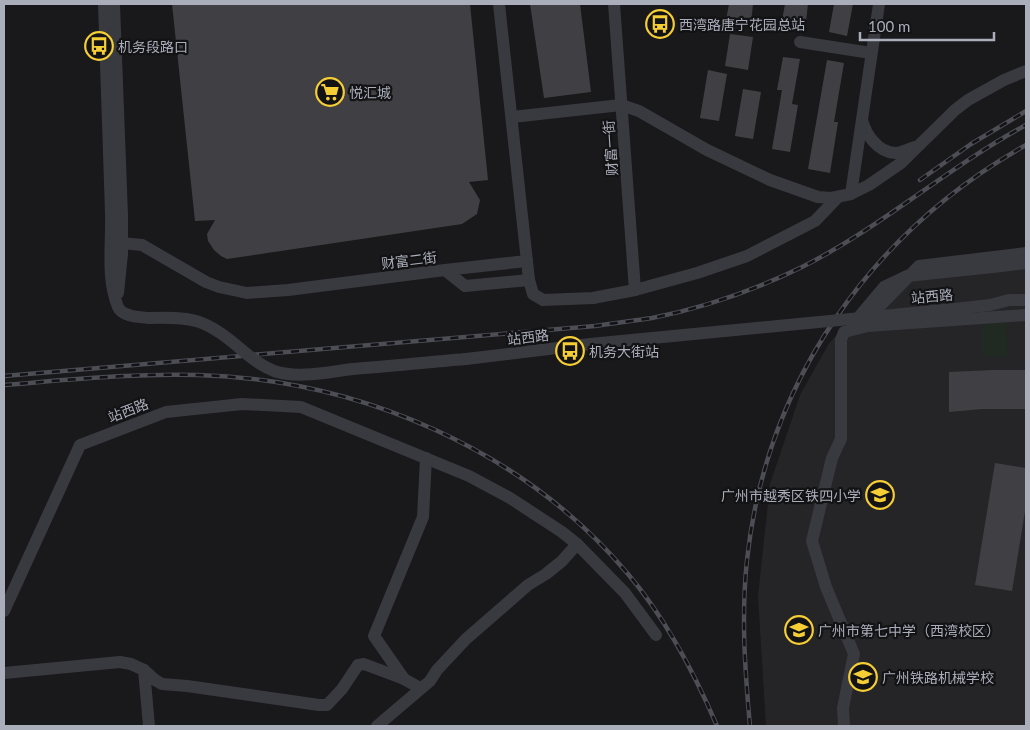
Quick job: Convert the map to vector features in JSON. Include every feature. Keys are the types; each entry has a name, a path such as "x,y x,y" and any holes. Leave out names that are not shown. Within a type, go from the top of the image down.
{"street":[{"name":"站西路","path":"104,4 117,242"},
{"name":"站西路","path":"114,4 118,307 125,314 149,318 187,318 200,321 223,334 252,358 274,371 321,373 673,336 857,324 990,305 1010,300 1026,300"},
{"path":"499,4 529,280 533,294 544,300 593,298 635,290 697,273 746,256 815,221 838,197"},
{"name":"财富一街","path":"614,4 635,290"},
{"path":"851,194 879,4"},
{"path":"800,42 871,53"},
{"path":"512,117 621,105 639,111 707,150 770,180 818,197 838,197 851,194 888,172 968,100 1026,71"},
{"path":"862,118 868,136 881,148 889,152 904,151 920,144"},
{"name":"财富二街","path":"117,242 142,245 206,282 247,293 288,290 445,270 465,286 529,280"},
{"path":"844,726 843,708 854,654 826,587 812,541 832,458 841,439 842,340 844,332 857,324 920,266 1026,253"},
{"path":"445,270 527,261"},
{"path":"857,324 884,287 907,276 1026,263"},
{"path":"857,324 868,326 1026,314"},
{"name":"站西路","path":"4,611 80,444 166,412 242,404 301,408 469,476 510,498 577,544 625,593 656,635"},
{"path":"404,679 374,636 423,517 426,458"},
{"path":"377,726 430,681 437,670 466,639 528,585 562,561 577,544"},
{"path":"4,673 120,662 131,664 144,670 162,684 328,705 342,689 358,665 364,664 404,679 420,688"},
{"path":"144,670 149,726"}],"shaded area":[{"path":"1026,261 1026,726 766,726 758,596 770,484 800,395 828,345 880,283"},
{"path":"1006,321 1007,357 982,357 982,322"}],"building":[{"name":"悦汇城","path":"172,4 470,4 488,180 469,182 480,200 477,214 462,224 227,259 221,256 208,241 207,234 215,220 195,221"},
{"path":"530,4 580,4 591,92 544,98"},
{"path":"729,4 753,4 751,23 726,20"},
{"path":"785,4 808,4 805,30 781,26"},
{"path":"834,4 853,4 847,36 829,32"},
{"path":"730,34 753,37 748,70 725,66"},
{"path":"783,57 800,59 792,104 798,105 790,152 772,149 782,90 777,90"},
{"path":"827,60 844,63 834,122 838,122 830,173 808,169"},
{"path":"708,70 727,74 719,121 700,118"},
{"path":"743,89 761,92 753,139 735,136"},
{"path":"1026,370 1026,409 982,409 949,412 949,372"},
{"path":"995,463 1026,468 1026,505 1012,591 975,585"}],"railway":[{"path":"920,180 971,144 1026,111"},
{"path":"4,376 595,326 671,314 728,297 802,267 860,234 969,159 1026,125"},
{"path":"750,726 744,622 747,560 758,495 777,432 803,373 836,318 875,268 920,222 970,181 1026,145"},
{"path":"4,385 149,375 198,375 258,380 318,390 377,407 434,429 489,458 540,491 586,530 628,574 667,628 689,666 717,726"}],"place":[{"name":"西湾路唐宁花园总站","path":"660,24"},
{"name":"机务段路口","path":"99,46"},
{"name":"悦汇城","path":"330,92"},
{"name":"机务大街站","path":"570,351"},
{"name":"广州市越秀区铁四小学","path":"880,495"},
{"name":"广州市第七中学（西湾校区）","path":"799,630"},
{"name":"广州铁路机械学校","path":"863,677"}]}
